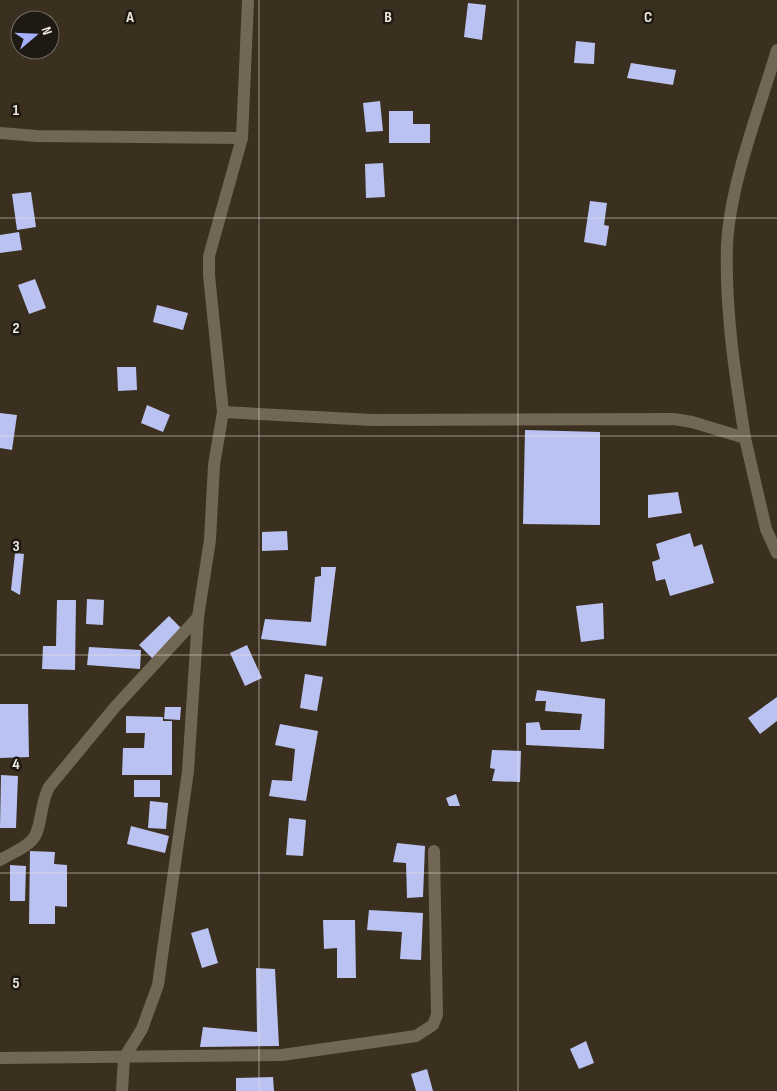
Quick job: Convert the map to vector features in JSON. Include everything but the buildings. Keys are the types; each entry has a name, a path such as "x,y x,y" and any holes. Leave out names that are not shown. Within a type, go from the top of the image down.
{"street":[{"path":"122,1091 124,1058 142,1029 158,985 189,762 198,618 210,540 214,465 223,412 209,275 210,256 242,138 248,0"},
{"path":"777,50 740,174 732,208 727,245 729,321 745,438 766,529 777,553"},
{"path":"0,133 37,136 242,138"},
{"path":"223,412 362,420 674,419 692,422 745,438"},
{"path":"0,860 33,840 38,827 44,796 49,787 115,707 198,618"},
{"path":"0,1058 282,1055 416,1036 426,1032 437,1015 434,852"}]}
